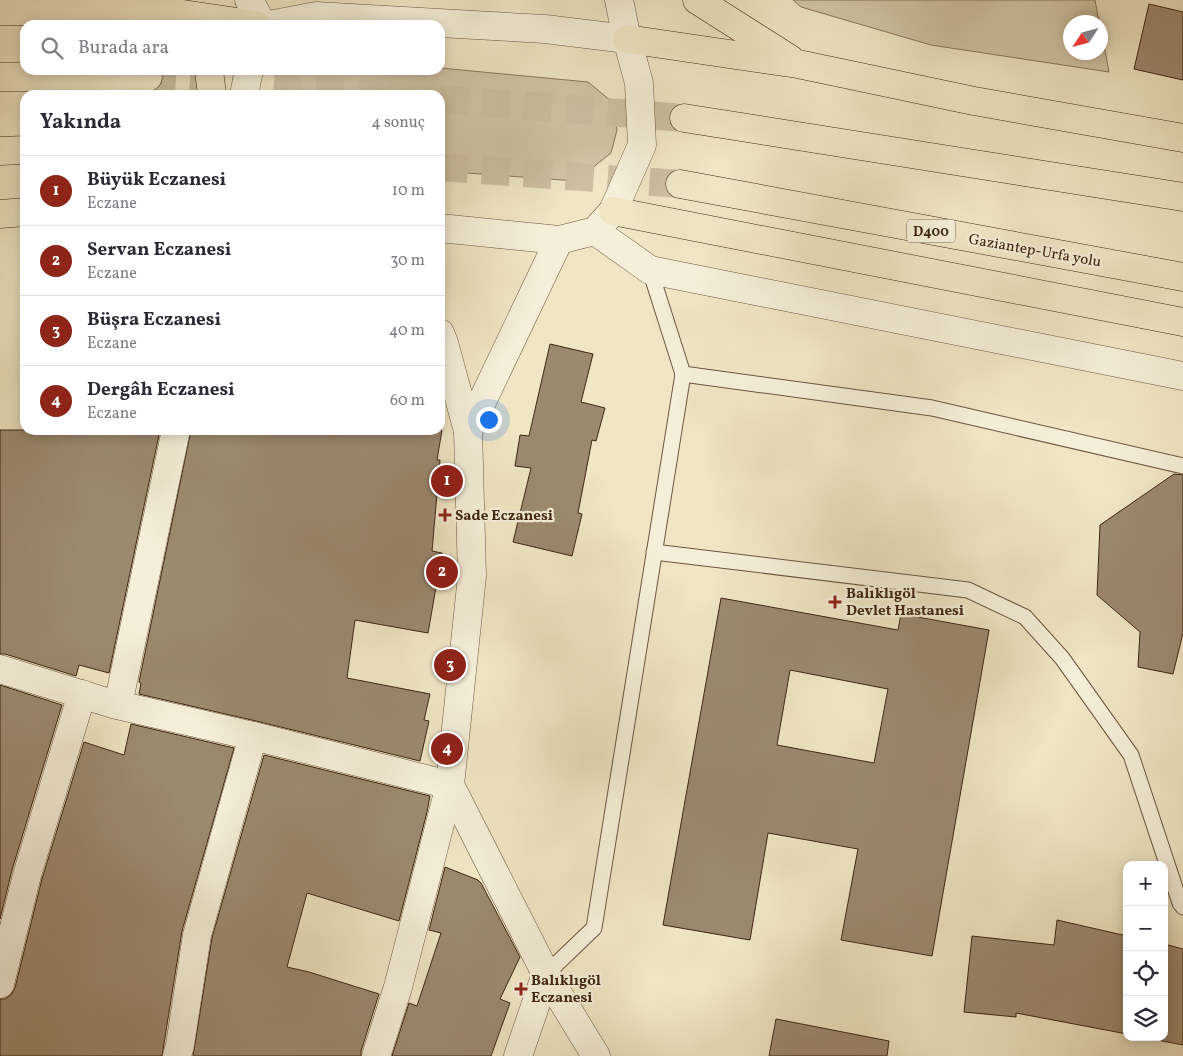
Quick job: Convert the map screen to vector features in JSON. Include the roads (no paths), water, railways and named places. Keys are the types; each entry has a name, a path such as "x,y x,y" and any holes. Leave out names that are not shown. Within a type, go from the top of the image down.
{"highway":[{"path":"697,0 798,64"},
{"path":"0,11 42,6 198,20"},
{"path":"627,39 798,64 974,101 1183,138"},
{"path":"210,75 211,90"},
{"path":"0,77 148,77"},
{"path":"684,118 1183,197"},
{"path":"0,151 20,150"},
{"name":"Gaziantep-Urfa yolu","path":"680,184 1183,277"},
{"path":"613,211 1183,322"},
{"path":"0,214 20,212"}],"street":[{"path":"248,0 260,20"},
{"path":"445,229 559,240 595,231 613,211 642,145 639,83 619,0"},
{"path":"295,20 316,16 386,20"},
{"path":"445,23 545,29 627,39"},
{"path":"245,90 248,75"},
{"path":"595,231 650,270 1183,376"},
{"path":"468,431 559,240"},
{"path":"376,1056 398,987 450,785 472,576 468,431 445,347"},
{"path":"118,705 175,435"},
{"path":"0,669 118,705 450,785 546,974 596,1056"},
{"path":"0,984 27,875 82,694"},
{"path":"177,1056 197,935 253,736"},
{"path":"518,1056 546,974"}],"lane":[{"path":"546,974 594,928 683,374 650,270"},
{"path":"683,374 932,408 1183,466"},
{"path":"654,552 968,590 1025,617 1062,658 1131,755 1180,903 1183,907"}],"tunnel":[{"path":"148,77 318,90"},
{"path":"445,99 684,118"},
{"path":"445,167 680,184"}],"place":[{"name":"Büyük Eczanesi","path":"447,481"},
{"name":"Sade Eczanesi","path":"445,515"},
{"name":"Servan Eczanesi","path":"442,572"},
{"name":"Balıklıgöl Devlet Hastanesi","path":"835,602"},
{"name":"Büşra Eczanesi","path":"450,665"},
{"name":"Dergâh Eczanesi","path":"447,749"},
{"name":"Balıklıgöl Eczanesi","path":"521,989"}]}
